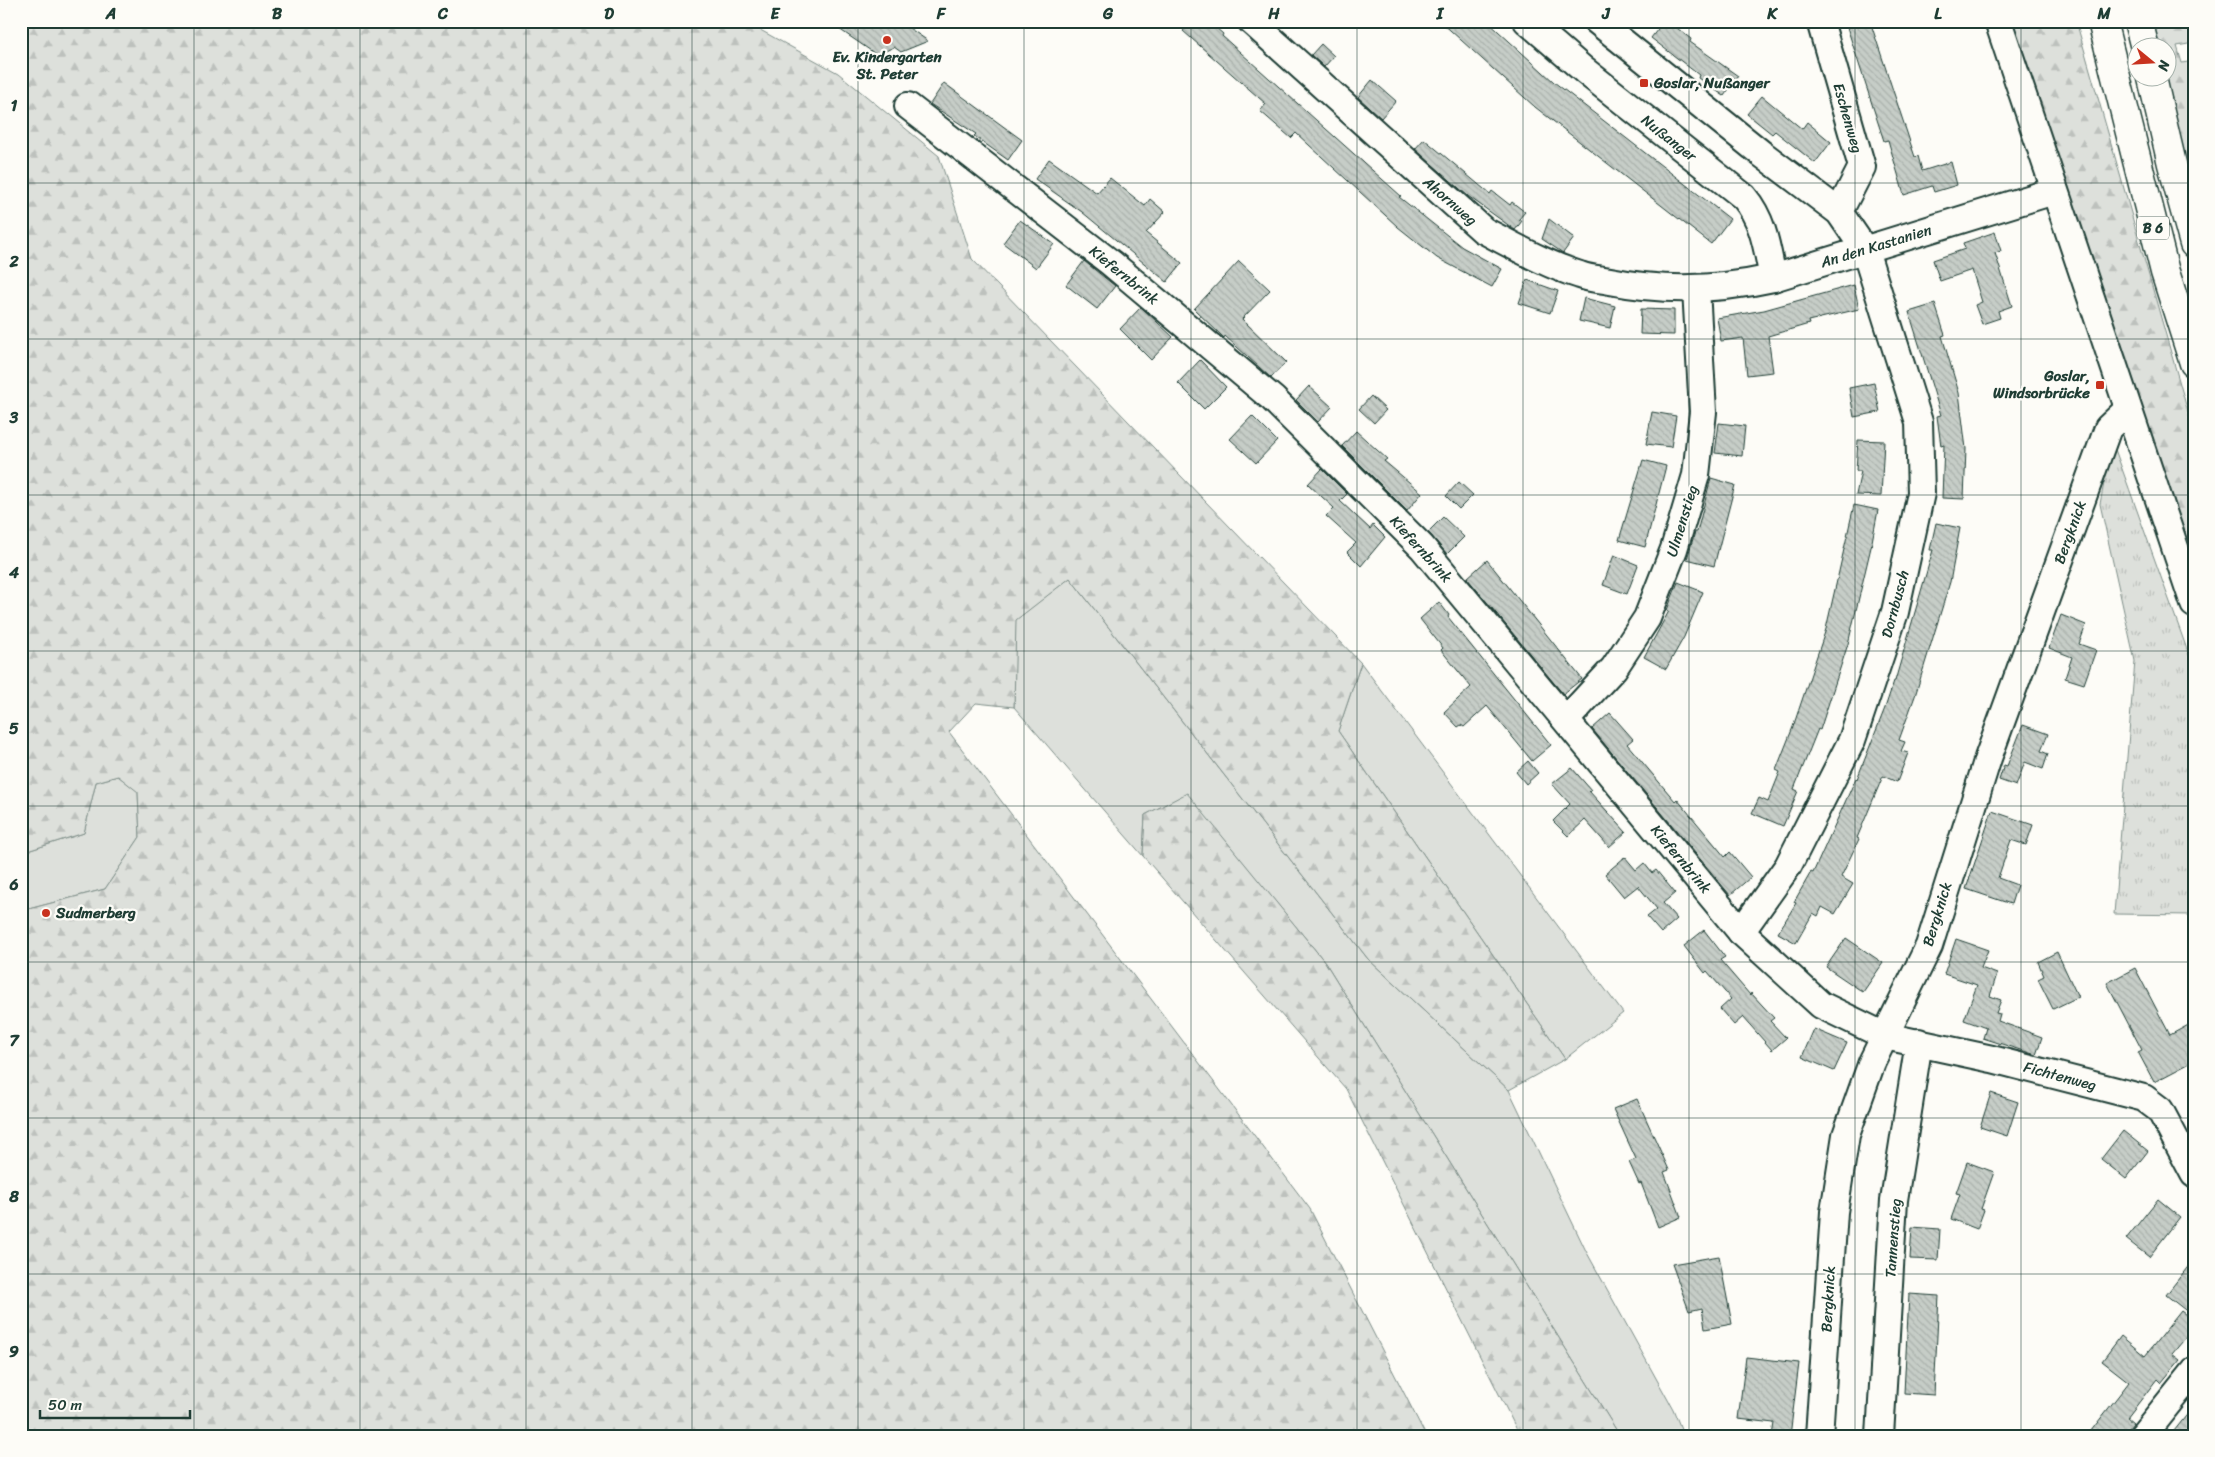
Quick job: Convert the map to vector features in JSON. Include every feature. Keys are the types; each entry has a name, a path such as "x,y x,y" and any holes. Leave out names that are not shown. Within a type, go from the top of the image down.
{"highway":[{"name":"B 6","path":"2102,21 2164,272 2194,363"},
{"path":"2138,21 2142,38"},
{"name":"B 6","path":"2154,88 2172,164 2194,244"}],"street":[{"name":"Ahornweg","path":"1250,21 1483,230 1519,249 1581,276 1642,287 1696,289"},
{"name":"Nußanger","path":"1527,21 1585,71 1744,197 1754,210 1762,226 1773,278"},
{"path":"1597,21 1762,154 1839,212 1865,250"},
{"name":"Eschenweg","path":"1820,21 1862,167 1839,212"},
{"path":"1998,21 2127,410 2194,604"},
{"name":"Kiefernbrink","path":"908,106 1111,263 1273,399 1422,547 1741,932 1821,1005 1885,1036"},
{"name":"An den Kastanien","path":"1696,289 1742,285 1773,278 2054,191"},
{"name":"Dornbusch","path":"1741,932 1788,866 1852,740 1895,612 1921,492 1919,422 1865,250"},
{"name":"Ulmenstieg","path":"1566,720 1614,668 1646,618 1674,549 1696,475 1703,412 1696,289"},
{"name":"Bergknick","path":"1819,1436 1834,1212 1846,1135 1872,1062 1928,946 1988,758 2108,428 2127,410"},
{"name":"Fichtenweg","path":"1885,1036 1919,1042 2144,1098 2160,1110 2194,1174"},
{"name":"Tannenstieg","path":"1880,1436 1894,1200 1919,1042"},
{"path":"2142,1436 2194,1371"}],"green space":[{"path":"21,21 744,21 838,73 939,156 972,259 1361,663 1338,731 1565,1059 1509,1090 1368,959 1070,578 1016,620 1014,707 976,703 949,732 1310,1209 1426,1436 21,1436 21,911 105,889 140,837 138,792 118,776 96,782 84,833 21,853"},
{"path":"2007,21 2076,21 2194,433 2194,561 2056,172"},
{"path":"2148,21 2194,21 2194,43 2178,46 2178,38 2152,38"},
{"path":"2178,49 2182,63 2194,61 2194,190 2164,88 2178,88"},
{"path":"2112,441 2194,669 2194,915 2114,914 2135,661 2100,504"},
{"path":"1070,578 1368,959 1509,1090 1586,1251 1673,1409 1684,1436 1620,1436 1325,962 1187,794 1145,815 1143,856 1014,707 1015,620"},
{"path":"1361,663 1623,1013 1565,1059 1338,731"},
{"path":"118,776 138,791 140,837 105,889 21,911 21,853 84,833 96,782"},
{"path":"1187,793 1325,962 1620,1436 1520,1436 1346,1089 1143,856 1145,815"}],"building":[{"name":"Ev. Kindergarten St. Peter","path":"861,21 910,21 909,28 928,41 901,52 894,47 877,55 839,29 861,24"},
{"path":"1192,21 1208,21 1223,34 1222,36 1401,196 1399,197 1462,247 1502,269 1492,287 1437,258 1398,227 1296,133 1291,138 1260,111 1266,104 1183,31"},
{"path":"1440,21 1487,21 1554,82 1730,219 1711,244 1535,107"},
{"path":"1664,21 1668,21 1691,39 1690,42 1738,76 1724,96 1698,78 1699,75 1651,38"},
{"path":"1845,21 1870,21 1915,157 1918,156 1922,171 1951,162 1957,185 1934,192 1932,186 1904,195 1888,140 1884,141"},
{"path":"1321,44 1334,56 1324,67 1311,55"},
{"path":"1372,80 1396,101 1381,118 1358,97"},
{"path":"944,83 1022,140 1008,160 974,136 976,134 930,104"},
{"path":"1762,96 1802,129 1807,122 1831,142 1815,163 1775,131 1772,134 1747,114"},
{"path":"1424,139 1490,194 1492,191 1510,205 1512,202 1525,212 1519,219 1522,221 1515,230 1468,196 1415,149"},
{"path":"1049,159 1097,193 1110,178 1145,206 1150,199 1165,212 1146,233 1182,263 1167,282 1082,212 1035,179"},
{"path":"1549,219 1574,238 1563,253 1542,239"},
{"path":"1020,220 1054,244 1036,268 1003,243"},
{"path":"1995,232 2001,251 1995,253 2012,306 1998,311 2000,318 1982,324 1975,305 1982,302 1972,270 1940,281 1933,260 1965,249 1963,243"},
{"path":"1084,261 1115,286 1097,309 1066,285"},
{"path":"1239,261 1270,290 1242,319 1286,362 1271,378 1225,336 1224,338 1194,309"},
{"path":"1527,280 1558,291 1550,313 1519,303"},
{"path":"1854,285 1859,309 1808,321 1809,324 1768,336 1773,372 1747,375 1743,338 1721,341 1717,318 1764,310"},
{"path":"1584,298 1615,306 1610,328 1579,321"},
{"path":"1935,304 1945,335 1942,336 1959,393 1966,449 1964,499 1942,498 1944,445 1941,446 1937,416 1941,415 1909,312"},
{"path":"1141,307 1173,337 1151,360 1120,329"},
{"path":"1641,309 1674,310 1674,335 1640,334"},
{"path":"1200,360 1226,387 1204,409 1178,383"},
{"path":"1874,383 1880,412 1854,417 1849,388"},
{"path":"1309,386 1332,407 1318,422 1296,400"},
{"path":"1371,396 1386,410 1374,423 1359,409"},
{"path":"1652,412 1676,416 1671,447 1646,444"},
{"path":"1252,416 1277,441 1256,463 1230,439"},
{"path":"1719,423 1745,426 1742,456 1715,453"},
{"path":"1356,431 1387,459 1384,461 1422,493 1407,511 1342,446"},
{"path":"1858,440 1884,441 1881,496 1856,495 1861,471 1856,471"},
{"path":"1643,460 1666,466 1645,547 1619,540"},
{"path":"1322,469 1347,494 1340,501 1370,529 1373,525 1385,537 1361,566 1347,552 1356,543 1326,516 1334,508 1308,484"},
{"path":"1711,478 1735,485 1714,566 1687,559 1695,532 1697,532"},
{"path":"1459,482 1473,495 1459,509 1446,496"},
{"path":"1854,505 1878,510 1871,547 1848,644 1820,730 1818,729 1794,789 1798,791 1783,826 1752,813 1759,798 1768,802 1780,772 1776,770 1793,727 1826,629"},
{"path":"1443,517 1464,537 1447,554 1428,532"},
{"path":"1936,523 1960,528 1950,582 1915,696 1899,740 1905,742 1901,751 1908,753 1897,782 1883,776 1857,838 1859,839 1841,877 1853,884 1835,914 1822,907 1818,916 1813,913 1796,943 1778,933 1796,903 1794,902 1811,872 1813,873 1857,779 1885,708 1895,681 1933,550 1930,550"},
{"path":"1614,555 1638,565 1627,594 1603,585"},
{"path":"1487,560 1582,679 1563,694 1467,578"},
{"path":"1678,582 1703,592 1684,637 1666,669 1644,657 1669,611 1667,610"},
{"path":"1439,602 1449,615 1448,617 1551,745 1532,761 1487,706 1464,727 1461,725 1458,727 1444,712 1471,687 1441,650 1443,648 1420,619"},
{"path":"2061,615 2086,625 2079,644 2096,650 2084,684 2065,678 2072,657 2049,648"},
{"path":"1610,713 1633,739 1627,744 1675,801 1677,799 1725,857 1730,852 1751,877 1730,895 1592,729"},
{"path":"2023,725 2048,734 2041,751 2048,754 2043,769 2025,762 2016,786 1999,780 2004,765 2007,766"},
{"path":"1528,761 1538,773 1526,784 1516,772"},
{"path":"1572,768 1591,790 1589,791 1626,832 1609,847 1585,820 1568,836 1553,821 1570,804 1552,784"},
{"path":"1992,811 2033,825 2026,845 2011,840 1998,878 2017,885 2011,904 1966,889"},
{"path":"1625,857 1636,870 1644,863 1652,873 1656,870 1675,893 1663,903 1677,919 1661,933 1647,917 1657,909 1638,886 1624,897 1605,874"},
{"path":"1704,930 1725,957 1720,960 1750,995 1751,993 1774,1018 1770,1021 1786,1038 1772,1050 1743,1017 1734,1025 1720,1009 1731,999 1707,971 1705,973 1684,946"},
{"path":"1846,938 1883,963 1863,992 1826,967"},
{"path":"1956,939 1988,950 1981,968 1997,974 1990,996 2001,1000 1996,1013 2000,1014 1998,1021 2042,1037 2036,1055 1983,1038 1986,1028 1964,1020 1977,985 1944,974"},
{"path":"2057,952 2078,997 2053,1009 2038,979 2044,976 2038,962"},
{"path":"2135,968 2170,1035 2194,1022 2194,1061 2154,1082 2138,1052 2142,1050 2107,983"},
{"path":"1814,1029 1847,1043 1834,1071 1802,1057"},
{"path":"1991,1093 2018,1102 2007,1136 1980,1127"},
{"path":"1637,1099 1669,1170 1664,1172 1681,1217 1658,1227 1641,1183 1639,1184 1629,1162 1636,1159 1613,1109"},
{"path":"2123,1131 2148,1151 2126,1179 2101,1159"},
{"path":"1967,1162 1994,1172 1981,1209 1984,1210 1977,1229 1951,1219 1960,1194 1956,1193"},
{"path":"2158,1199 2180,1217 2149,1257 2126,1239"},
{"path":"1912,1227 1940,1229 1938,1260 1910,1259"},
{"path":"1719,1256 1732,1324 1705,1329 1702,1308 1689,1311 1672,1264"},
{"path":"2194,1259 2194,1317 2166,1295"},
{"path":"1909,1294 1939,1296 1934,1395 1904,1393"},
{"path":"2181,1311 2194,1321 2194,1328 2172,1354 2180,1360 2161,1383 2157,1379 2127,1418 2133,1423 2124,1436 2087,1436 2129,1382 2102,1361 2121,1336 2145,1356"},
{"path":"1746,1357 1799,1363 1790,1436 1772,1436 1774,1423 1738,1419"},
{"path":"2194,1406 2194,1436 2170,1436"}],"place":[{"name":"Ev. Kindergarten St. Peter","path":"887,40"},
{"name":"Goslar, Nußanger","path":"1644,83"},
{"name":"Goslar, Windsorbrücke","path":"2100,385"},
{"name":"Sudmerberg","path":"46,913"}]}
